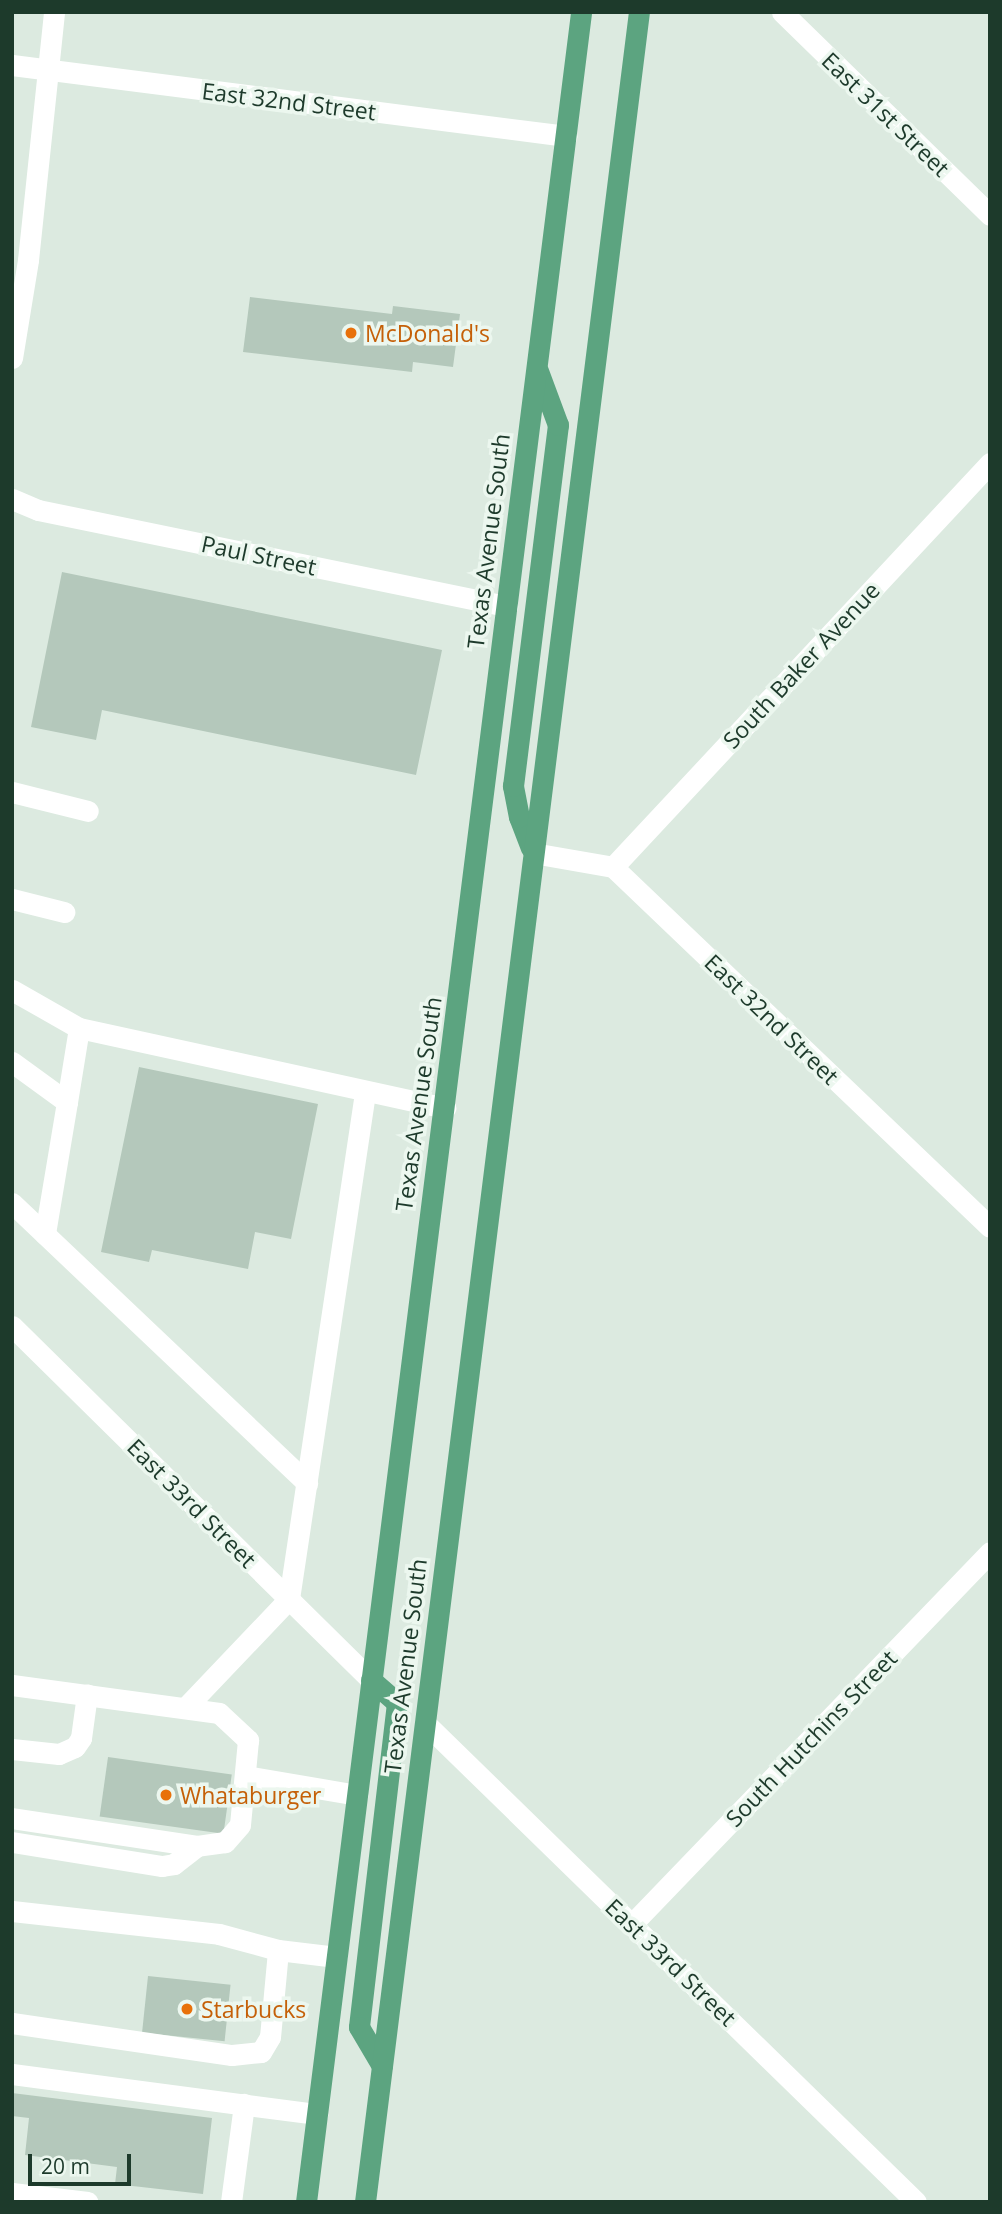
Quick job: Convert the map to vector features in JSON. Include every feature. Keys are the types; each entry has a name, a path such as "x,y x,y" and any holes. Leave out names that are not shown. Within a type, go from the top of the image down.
{"main road":[{"name":"Texas Avenue South","path":"306,2202 581,12"},
{"name":"Texas Avenue South","path":"365,2202 639,12"},
{"path":"533,853 519,817 513,786 558,425 536,366"},
{"path":"371,1680 397,1703 359,2026 382,2066"}],"street":[{"path":"12,358 17,345 28,260 54,12"},
{"name":"East 31st Street","path":"782,12 990,215"},
{"name":"East 32nd Street","path":"12,65 566,136"},
{"name":"South Baker Avenue","path":"612,867 990,463"},
{"name":"Paul Street","path":"12,499 37,510 507,606"},
{"path":"12,792 88,811"},
{"path":"533,853 612,867"},
{"name":"East 32nd Street","path":"612,867 990,1227"},
{"path":"12,899 64,912"},
{"path":"12,990 79,1028 365,1093 445,1108"},
{"path":"46,1234 79,1028"},
{"path":"12,1062 67,1102"},
{"path":"187,1706 289,1599 365,1093"},
{"path":"12,1203 307,1483"},
{"name":"East 33rd Street","path":"12,1326 371,1680"},
{"name":"South Hutchins Street","path":"632,1924 990,1552"},
{"path":"12,1685 187,1706 219,1713 248,1740 240,1825 225,1842 197,1846 12,1818"},
{"path":"12,1749 59,1754 75,1747 81,1738 87,1694"},
{"name":"East 33rd Street","path":"425,1723 916,2202"},
{"path":"245,1776 357,1794"},
{"path":"12,1842 162,1866 174,1864 197,1846"},
{"path":"12,1911 219,1934 278,1950 337,1957"},
{"path":"12,2023 232,2055 261,2052 270,2038 278,1950"},
{"path":"12,2074 317,2114"},
{"path":"232,2202 244,2104"},
{"path":"12,2193 87,2202"}],"building":[{"name":"McDonald's","path":"250,297 392,314 393,306 460,314 453,367 413,362 412,372 243,352"},
{"path":"62,572 442,650 416,775 102,710 96,740 31,727"},
{"path":"139,1067 318,1104 291,1239 255,1232 248,1269 152,1250 149,1262 101,1252"},
{"name":"Whataburger","path":"108,1757 232,1774 223,1834 100,1816"},
{"name":"Starbucks","path":"148,1976 231,1985 225,2041 142,2033"},
{"path":"12,2093 212,2118 203,2194 115,2184 117,2167 25,2155 29,2118 12,2116"}],"place":[{"name":"McDonald's","path":"351,333"},
{"name":"Whataburger","path":"166,1795"},
{"name":"Starbucks","path":"187,2009"}]}
